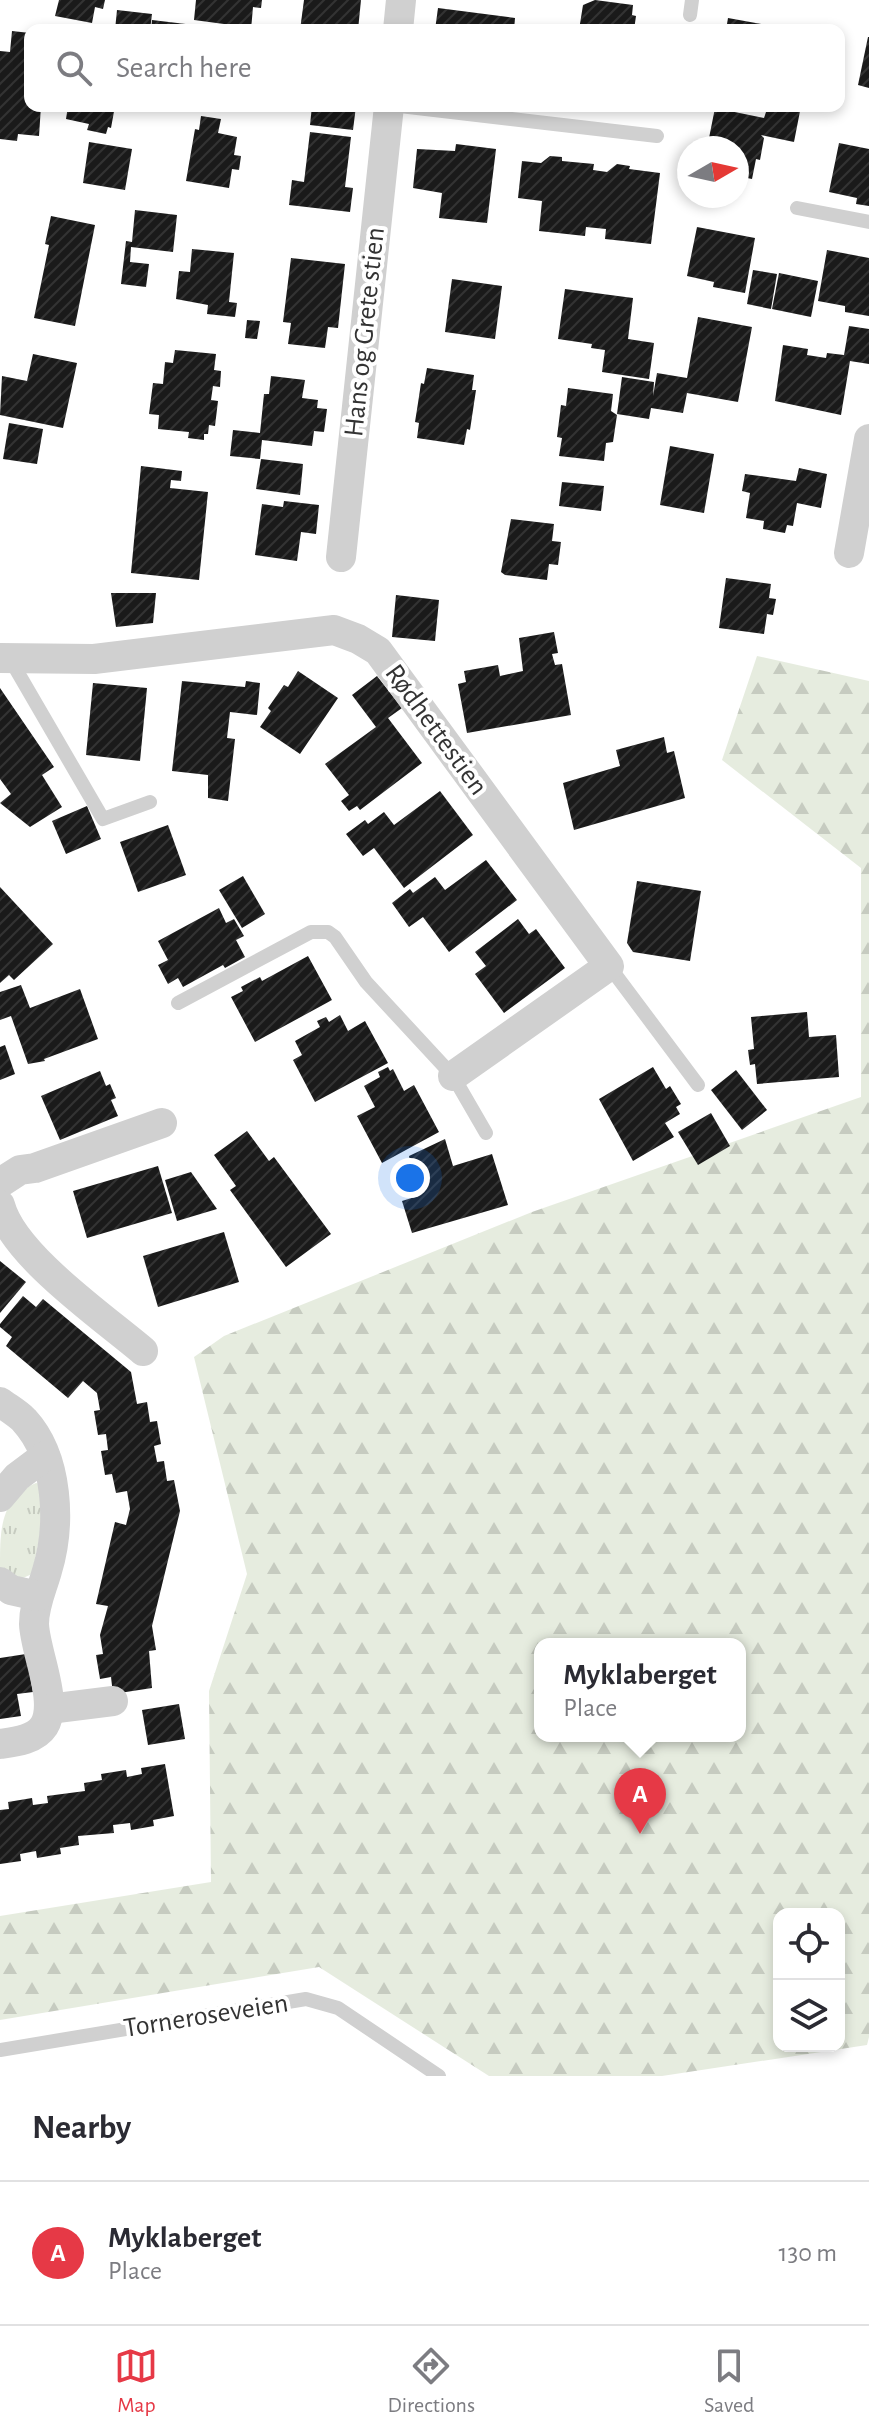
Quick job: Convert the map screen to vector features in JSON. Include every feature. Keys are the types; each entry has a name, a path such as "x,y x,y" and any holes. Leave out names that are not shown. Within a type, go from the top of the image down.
{"street":[{"path":"399,24 401,0"},
{"name":"Hans og Grete stien","path":"341,557 388,112"},
{"path":"849,553 869,439"},
{"name":"Rødhettestien","path":"5,658 94,659 334,630 358,639 378,651 609,966"},
{"path":"453,1076 609,966"},
{"path":"0,1183 20,1170 35,1168 162,1123"},
{"path":"0,1205 4,1219 32,1257 143,1351"},
{"path":"0,1402 25,1421 45,1456 56,1498 56,1534 38,1596 34,1625 49,1709 45,1725 38,1733 21,1741 0,1744"},
{"path":"0,1497 17,1477 45,1456"},
{"path":"0,1582 11,1590 38,1596"},
{"path":"49,1709 113,1701"}],"lane":[{"path":"451,112 657,136"},
{"path":"797,208 869,222"},
{"path":"5,658 103,819 150,802"},
{"path":"178,1003 311,932 328,932 335,937 366,982 453,1076 486,1133"},
{"path":"609,966 698,1085"},
{"name":"Torneroseveien","path":"0,2050 306,1999 338,2008 439,2076"}],"green space":[{"path":"757,656 869,681 867,2045 845,2048 845,1908 773,1908 773,2052 821,2052 662,2076 489,2076 319,1967 0,2020 0,1916 211,1882 209,1691 247,1574 194,1357 224,1336 532,1212 861,1097 861,868 722,760"},
{"path":"36,1483 41,1484 47,1502 32,1574 23,1578 5,1573 0,1567 2,1528 4,1517 15,1498"}],"building":[{"path":"59,0 105,0 103,9 95,7 92,23 55,16"},
{"path":"196,0 262,0 261,8 253,7 252,24 194,20"},
{"path":"304,0 361,0 359,24 301,24"},
{"path":"595,0 633,5 635,24 580,24 583,5"},
{"path":"438,8 515,18 514,24 436,24"},
{"path":"117,10 152,14 151,24 116,24"},
{"path":"728,18 762,24 727,24"},
{"path":"152,20 186,24 152,24"},
{"path":"12,31 24,32 24,112 41,112 39,136 18,134 17,141 0,139 0,51 10,52"},
{"path":"869,37 869,88 858,85"},
{"path":"67,112 114,112 111,128 108,127 106,134 87,130 89,124 66,119"},
{"path":"311,112 355,112 353,130 310,125"},
{"path":"714,112 735,112 764,118 766,112 800,112 794,142 761,135 764,138 760,160 756,159 752,179 749,178 749,136 709,136"},
{"path":"201,116 221,119 218,133 237,137 234,155 241,156 239,170 232,169 229,188 186,181 195,129 199,130"},
{"path":"310,132 351,137 345,187 353,188 350,212 289,205 292,180 304,182"},
{"path":"89,142 132,149 125,190 83,183"},
{"path":"839,143 869,149 869,206 856,204 857,198 829,192"},
{"path":"456,144 496,149 487,223 439,218 442,193 413,188 417,149 455,151"},
{"path":"550,156 562,157 562,161 594,164 593,170 607,172 617,164 630,166 629,169 660,173 651,244 605,239 606,229 586,227 585,236 539,231 542,201 518,198 522,161 541,163"},
{"path":"135,210 177,215 173,252 131,247 130,262 149,264 146,287 121,284 126,241 132,242"},
{"path":"51,216 95,225 75,326 34,318 49,245 45,244"},
{"path":"697,227 755,238 745,293 713,287 714,282 687,276"},
{"path":"192,249 234,253 229,302 237,303 235,317 207,314 208,305 176,299 179,271 190,272"},
{"path":"827,250 869,258 869,316 845,312 845,306 818,301"},
{"path":"291,258 345,264 338,328 328,327 325,348 288,344 291,323 283,322"},
{"path":"753,270 777,274 771,309 747,304"},
{"path":"779,273 818,281 811,317 772,309"},
{"path":"452,279 502,286 495,339 445,332"},
{"path":"565,289 633,298 628,339 654,343 649,379 602,372 605,350 591,348 592,344 558,339"},
{"path":"698,317 752,327 738,402 687,393 683,413 651,408 649,419 617,414 622,377 654,382 653,396 657,373 687,378"},
{"path":"247,320 260,321 257,339 245,338"},
{"path":"849,326 869,329 869,364 850,361 841,415 775,401 783,345 808,349 807,355 826,358 827,353 844,355"},
{"path":"175,350 216,354 214,370 221,371 220,387 213,386 211,400 218,401 215,426 209,425 204,440 188,438 189,432 158,429 159,415 149,414 153,383 163,384 165,362 173,363"},
{"path":"33,354 77,363 63,428 0,415 2,376 27,381"},
{"path":"427,368 474,375 472,390 476,390 470,430 467,429 464,445 417,438 419,423 415,422 421,383 424,384"},
{"path":"271,376 305,380 302,398 318,400 317,408 327,409 324,432 314,431 312,446 262,440 260,459 230,456 233,430 260,433 264,394 269,394"},
{"path":"568,388 613,394 611,411 617,415 613,442 606,443 604,461 559,456 562,438 557,437 561,405 566,406"},
{"path":"9,423 43,429 37,464 3,459"},
{"path":"670,446 714,454 704,513 660,505"},
{"path":"261,459 303,464 300,495 256,489"},
{"path":"141,466 182,471 181,481 171,480 170,488 208,492 199,580 131,573"},
{"path":"799,468 827,474 821,508 797,503 793,526 787,525 785,533 763,529 764,521 746,518 750,493 742,491 745,474 796,481"},
{"path":"562,482 604,486 601,511 559,506"},
{"path":"284,501 319,505 316,534 301,532 297,561 255,555 262,504 283,507"},
{"path":"511,519 554,524 552,541 561,542 558,565 549,564 547,580 501,572"},
{"path":"726,578 771,584 769,598 776,599 773,615 767,614 764,634 719,628"},
{"path":"111,593 156,593 153,623 116,627"},
{"path":"396,595 439,600 435,641 392,637"},
{"path":"554,632 558,653 552,654 555,665 562,664 571,715 467,733 458,684 466,682 464,671 498,665 500,676 523,671 519,638"},
{"path":"298,671 338,698 300,754 260,727 271,711 268,708"},
{"path":"377,676 402,708 388,718 422,763 360,810 357,806 349,811 341,801 349,795 325,764 376,727 352,695"},
{"path":"182,681 245,687 246,681 260,683 257,715 230,712 227,738 235,739 228,801 208,798 208,775 172,771"},
{"path":"93,683 147,688 140,761 86,755"},
{"path":"0,688 54,767 42,775 62,807 30,827 0,803 11,794 0,779"},
{"path":"664,737 667,753 674,751 685,798 574,830 563,783 620,766 616,750"},
{"path":"440,791 473,835 404,888 374,848 363,856 346,834 365,820 368,824 384,812 394,825"},
{"path":"87,806 101,839 66,854 52,821"},
{"path":"168,825 186,875 138,892 120,842"},
{"path":"486,860 517,900 449,952 423,917 409,927 392,903 410,889 413,893 435,877 445,890"},
{"path":"243,876 265,914 242,928 219,890"},
{"path":"637,881 701,891 690,961 633,952 627,943"},
{"path":"0,887 53,944 14,980 9,975 0,983"},
{"path":"219,908 226,923 234,919 244,936 236,940 245,957 183,987 178,978 168,984 158,965 168,960 158,941"},
{"path":"518,919 529,934 536,929 565,968 504,1013 475,974 486,966 475,952"},
{"path":"308,956 332,1000 255,1042 231,997 243,991 241,987 260,977 262,981"},
{"path":"21,985 30,1008 80,989 98,1039 45,1061 28,1064 11,1016 0,1020 0,992"},
{"path":"807,1012 809,1037 836,1035 839,1077 757,1084 755,1064 750,1065 748,1050 754,1049 751,1017"},
{"path":"340,1015 348,1031 365,1021 388,1063 315,1102 293,1060 302,1055 295,1041 320,1027 317,1021 326,1017 329,1022"},
{"path":"5,1045 15,1074 0,1080 0,1047"},
{"path":"388,1067 390,1071 393,1069 404,1091 414,1085 439,1132 382,1163 357,1116 375,1107 364,1086 380,1077 378,1072"},
{"path":"653,1067 666,1089 670,1086 681,1104 676,1107 680,1114 665,1123 674,1137 633,1161 599,1099"},
{"path":"736,1070 767,1110 742,1130 711,1090"},
{"path":"100,1071 106,1086 110,1084 116,1098 111,1100 118,1116 60,1140 41,1096"},
{"path":"711,1113 730,1146 698,1165 678,1132"},
{"path":"247,1131 269,1161 274,1157 331,1234 286,1267 230,1190 236,1186 214,1155"},
{"path":"445,1139 453,1166 492,1154 508,1205 412,1233 402,1201 418,1196 409,1156"},
{"path":"158,1166 172,1213 87,1238 73,1191"},
{"path":"191,1172 217,1209 177,1221 165,1180"},
{"path":"224,1232 239,1282 158,1307 143,1256"},
{"path":"0,1261 26,1282 0,1313"},
{"path":"23,1296 36,1307 43,1299 131,1372 137,1404 147,1402 150,1422 157,1421 161,1444 154,1446 157,1462 164,1461 167,1481 174,1480 180,1511 152,1626 156,1650 149,1651 152,1688 113,1694 111,1677 100,1679 96,1655 103,1654 100,1635 108,1606 96,1604 115,1522 126,1525 130,1509 127,1491 116,1493 112,1474 105,1475 101,1451 108,1450 106,1434 98,1435 94,1411 100,1410 97,1393 83,1381 68,1398 6,1346 12,1337 0,1324"},
{"path":"26,1654 33,1692 17,1694 21,1716 0,1719 0,1658"},
{"path":"179,1704 185,1739 148,1745 142,1710"},
{"path":"165,1764 174,1816 153,1820 154,1826 131,1830 130,1823 113,1825 114,1833 78,1836 79,1845 60,1848 61,1854 37,1858 36,1851 20,1854 21,1861 0,1864 0,1810 9,1809 8,1802 32,1798 33,1805 48,1803 47,1796 85,1791 84,1783 102,1780 101,1774 126,1770 127,1777 142,1774 141,1768"}],"place":[{"name":"Myklaberget","path":"640,1834"}]}
